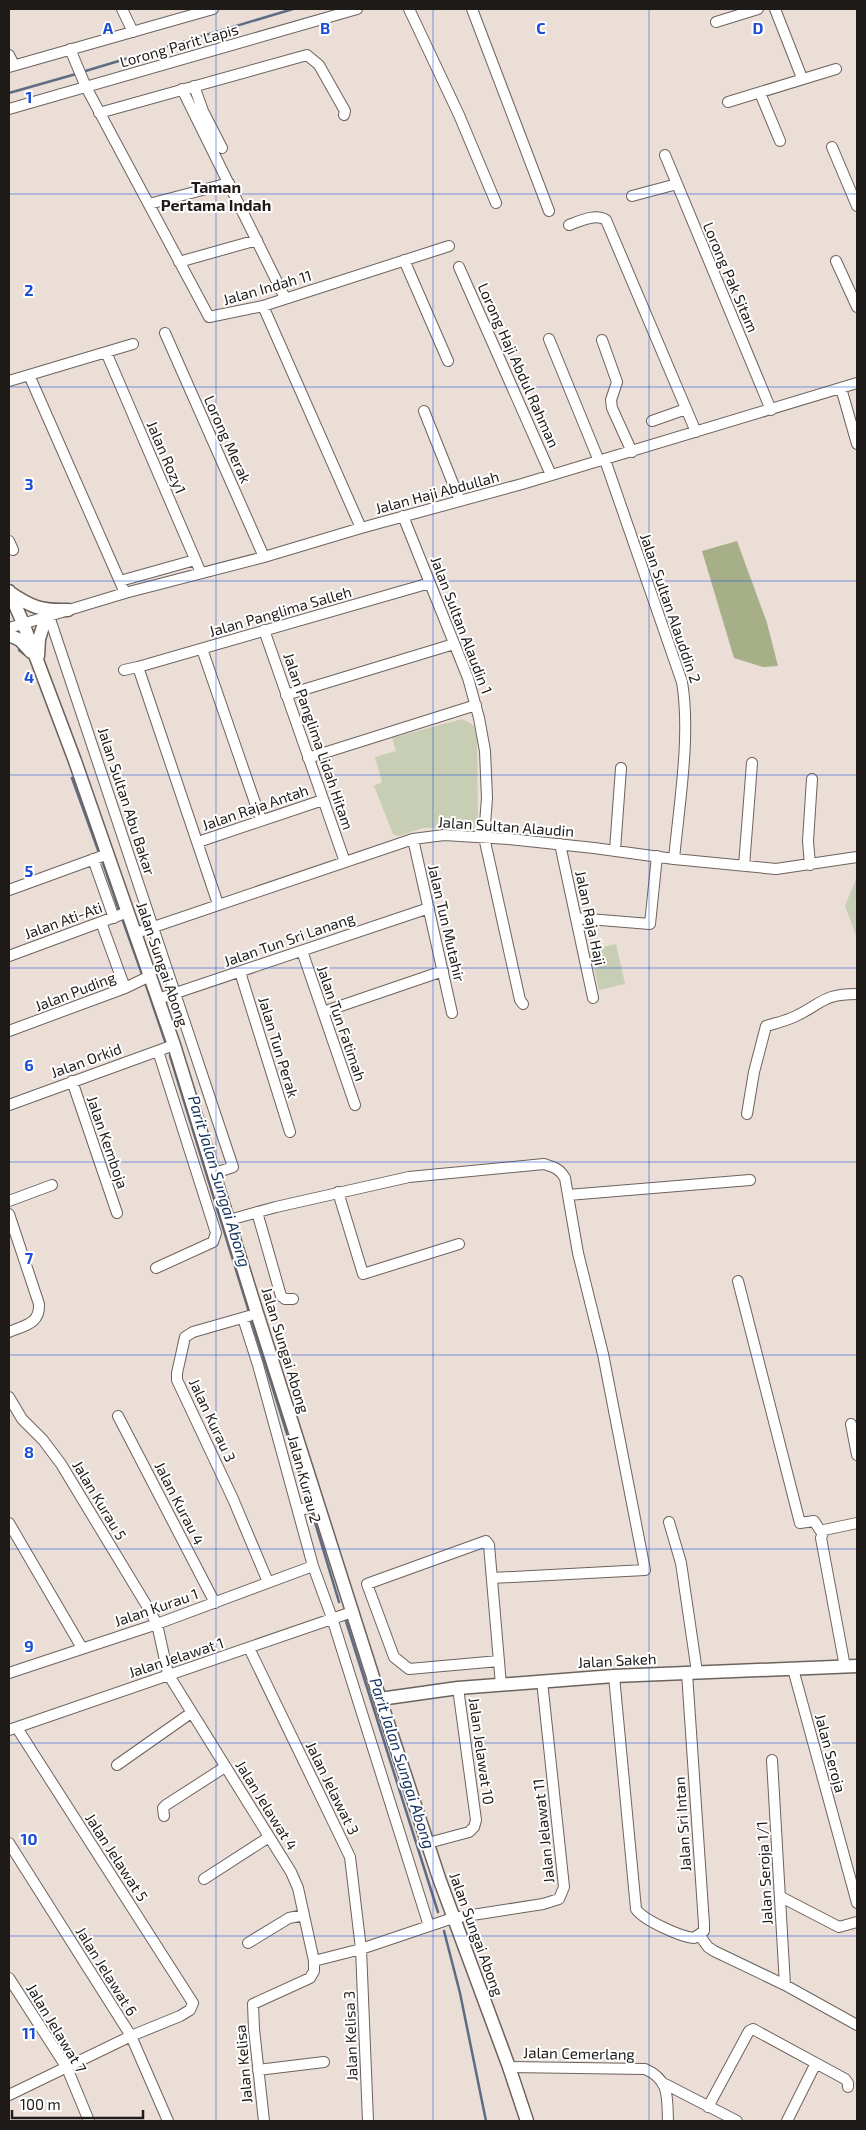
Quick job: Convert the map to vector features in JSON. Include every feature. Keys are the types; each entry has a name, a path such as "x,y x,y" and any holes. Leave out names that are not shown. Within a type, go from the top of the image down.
{"street":[{"path":"122,9 133,32"},
{"path":"9,55 11,66 133,32 190,12 213,9"},
{"name":"Lorong Parit Lapis","path":"9,110 84,83 357,9"},
{"path":"409,9 459,115 496,203"},
{"path":"472,9 549,211"},
{"path":"716,22 758,9"},
{"path":"775,9 802,78"},
{"name":"Jalan Indah 11","path":"70,49 84,83 209,317 263,306 449,246"},
{"path":"100,113 307,55 320,65 345,110 344,115"},
{"path":"728,102 836,69"},
{"path":"194,86 203,111 222,148"},
{"path":"182,89 286,298"},
{"path":"760,93 780,141"},
{"path":"832,147 857,206"},
{"name":"Lorong Pak Sitam","path":"665,155 771,410"},
{"path":"149,204 229,183"},
{"path":"632,196 677,184"},
{"path":"569,224 596,216 606,220 696,432"},
{"path":"179,262 257,240"},
{"path":"404,260 448,361"},
{"path":"836,261 857,307"},
{"name":"Lorong Haji Abdul Rahman","path":"459,267 551,475"},
{"path":"263,306 361,528"},
{"name":"Lorong Merak","path":"164,334 264,557"},
{"name":"Jalan Sultan Alauddin 2","path":"549,339 602,460 682,682 685,716 674,859"},
{"path":"602,340 617,382 611,400 612,408 632,452"},
{"path":"9,381 133,344"},
{"name":"Jalan Rozy1","path":"106,352 201,573"},
{"path":"29,375 125,593"},
{"name":"Jalan Haji Abdullah","path":"9,628 125,593 264,557 632,452 857,383"},
{"path":"841,388 857,444"},
{"path":"652,421 686,409"},
{"path":"424,411 460,501"},
{"name":"Jalan Sultan Alaudin 1","path":"403,516 468,678 476,705 485,750 486,798 484,837 520,1000 523,1004"},
{"path":"120,581 195,560"},
{"name":"Jalan Panglima Salleh","path":"124,670 138,668 264,630 430,584"},
{"path":"9,592 37,609 49,611 68,610"},
{"name":"Jalan Sungai Abong","path":"9,592 23,623 108,854 174,1045 257,1313 265,1363 308,1508 352,1612 453,1918 509,2067 527,2121"},
{"path":"38,663 39,639 48,616"},
{"name":"Jalan Sultan Abu Bakar","path":"48,616 233,1167 215,1173"},
{"name":"Jalan Panglima Lidah Hitam","path":"264,630 345,862"},
{"path":"9,635 26,646 38,663"},
{"path":"286,695 454,644"},
{"path":"202,649 261,820"},
{"path":"138,668 218,904"},
{"path":"308,758 476,705"},
{"path":"744,866 752,763"},
{"path":"615,850 621,768"},
{"path":"810,865 808,841 812,780"},
{"name":"Jalan Raja Antah","path":"198,842 323,800"},
{"name":"Jalan Sultan Alaudin","path":"136,933 413,839 444,835 560,844 674,859 776,869 857,857"},
{"name":"Jalan Tun Mutahir","path":"413,839 452,1013"},
{"name":"Jalan Raja Haji","path":"560,844 593,998"},
{"path":"9,890 108,854"},
{"path":"576,918 650,924 657,856"},
{"path":"93,859 114,918"},
{"name":"Jalan Tun Sri Lanang","path":"158,999 429,908"},
{"name":"Jalan Ati-Ati","path":"9,956 128,912"},
{"path":"101,922 125,988"},
{"name":"Jalan Tun Fatimah","path":"302,951 354,1105"},
{"path":"323,1012 443,971"},
{"name":"Jalan Tun Perak","path":"240,972 290,1132"},
{"name":"Jalan Puding","path":"9,1032 125,988 150,976"},
{"path":"747,1114 754,1072 766,1026 797,1016 822,1000 833,996 857,994"},
{"name":"Jalan Orkid","path":"9,1105 174,1045"},
{"path":"156,1268 213,1242 216,1233 158,1051"},
{"name":"Jalan Kemboja","path":"72,1081 117,1213"},
{"path":"229,1220 384,1181 427,1174 544,1164 555,1167 561,1172 565,1178 578,1253 603,1354 645,1570 492,1578"},
{"path":"568,1195 750,1180"},
{"path":"9,1201 52,1185"},
{"path":"338,1192 362,1274 458,1244"},
{"path":"256,1212 281,1296 285,1299 293,1299"},
{"path":"9,1214 39,1304 39,1313 36,1320 9,1332"},
{"path":"738,1281 800,1523 814,1521 822,1533 821,1538 851,1666"},
{"name":"Jalan Kurau 3","path":"257,1313 193,1332 185,1337 177,1380 233,1499 268,1582"},
{"path":"243,1318 265,1363"},
{"name":"Jalan Kurau 5","path":"9,1397 22,1419 43,1440 61,1464 157,1624 168,1674"},
{"name":"Jalan Kurau 2","path":"278,1406 308,1508 313,1566 332,1618 432,1925"},
{"name":"Jalan Kurau 4","path":"118,1416 215,1603"},
{"path":"851,1424 857,1455"},
{"name":"Jalan Sri Intan","path":"669,1522 681,1563 692,1673 704,1924 704,1931 700,1936"},
{"path":"9,1523 82,1648"},
{"path":"822,1533 830,1528 857,1523"},
{"path":"499,1661 409,1669 394,1658 367,1584 486,1541 489,1545 499,1661 500,1685"},
{"name":"Jalan Kurau 1","path":"9,1673 157,1624 313,1566"},
{"name":"Jalan Jelawat 1","path":"13,1729 352,1612"},
{"name":"Jalan Jelawat 3","path":"249,1648 350,1857 361,1949"},
{"name":"Jalan Sakeh","path":"380,1699 458,1688 614,1676 851,1666"},
{"name":"Jalan Seroja","path":"793,1669 857,1903"},
{"name":"Jalan Jelawat 4","path":"168,1674 295,1880 314,1961"},
{"path":"614,1676 636,1909 639,1914 688,1938 700,1936 708,1947 714,1951 785,1985 857,2025"},
{"name":"Jalan Jelawat 11","path":"453,1918 543,1904 559,1899 562,1894 564,1887 542,1682"},
{"name":"Jalan Jelawat 10","path":"428,1843 469,1832 474,1827 476,1820 458,1688"},
{"path":"117,1764 191,1713"},
{"name":"Jalan Jelawat 5","path":"13,1729 193,2003 190,2010 180,2016 131,2036"},
{"name":"Jalan Seroja 1/1","path":"772,1760 785,1985"},
{"path":"164,1816 163,1808 166,1805 226,1767"},
{"path":"204,1880 269,1837"},
{"name":"Jalan Jelawat 6","path":"9,1843 131,2036 168,2121"},
{"path":"780,1897 839,1927 857,1922"},
{"path":"248,1943 289,1918 304,1915"},
{"path":"314,1961 361,1949 453,1918"},
{"name":"Jalan Kelisa 3","path":"361,1949 368,2121"},
{"name":"Jalan Kelisa","path":"264,2121 253,2004 310,1978 314,1971 314,1961"},
{"name":"Jalan Jelawat 7","path":"9,1978 67,2068 89,2121"},
{"path":"708,2106 749,2031 754,2029 847,2080 848,2087"},
{"path":"9,2095 131,2036"},
{"path":"258,2070 324,2062"},
{"path":"788,2121 816,2063"},
{"name":"Jalan Cemerlang","path":"509,2067 645,2069 656,2074 665,2084 737,2121"},
{"path":"665,2084 668,2121"}],"green space":[{"path":"737,541 767,623 778,666 763,667 734,658 702,551"},
{"path":"462,719 472,724 477,732 478,823 474,828 423,828 399,836 393,834 374,786 382,782 375,757 396,751 392,738"},
{"path":"857,876 857,938 845,906"},
{"path":"616,944 625,984 599,990 590,950"}],"waterway":[{"path":"82,72 293,9"},
{"path":"9,93 76,74"},
{"name":"Parit Jalan Sungai Abong","path":"19,650 24,654"},
{"name":"Parit Jalan Sungai Abong","path":"72,778 98,850"},
{"name":"Parit Jalan Sungai Abong","path":"103,863 119,910"},
{"name":"Parit Jalan Sungai Abong","path":"123,921 142,974"},
{"name":"Parit Jalan Sungai Abong","path":"146,985 166,1044"},
{"name":"Parit Jalan Sungai Abong","path":"170,1056 249,1312"},
{"name":"Parit Jalan Sungai Abong","path":"251,1319 309,1504"},
{"name":"Parit Jalan Sungai Abong","path":"311,1509 339,1602"},
{"name":"Parit Jalan Sungai Abong","path":"346,1621 438,1912"},
{"name":"Parit Jalan Sungai Abong","path":"444,1931 460,1993 486,2121"}],"district":[{"name":"Taman Pertama Indah","path":"216,195"}]}
